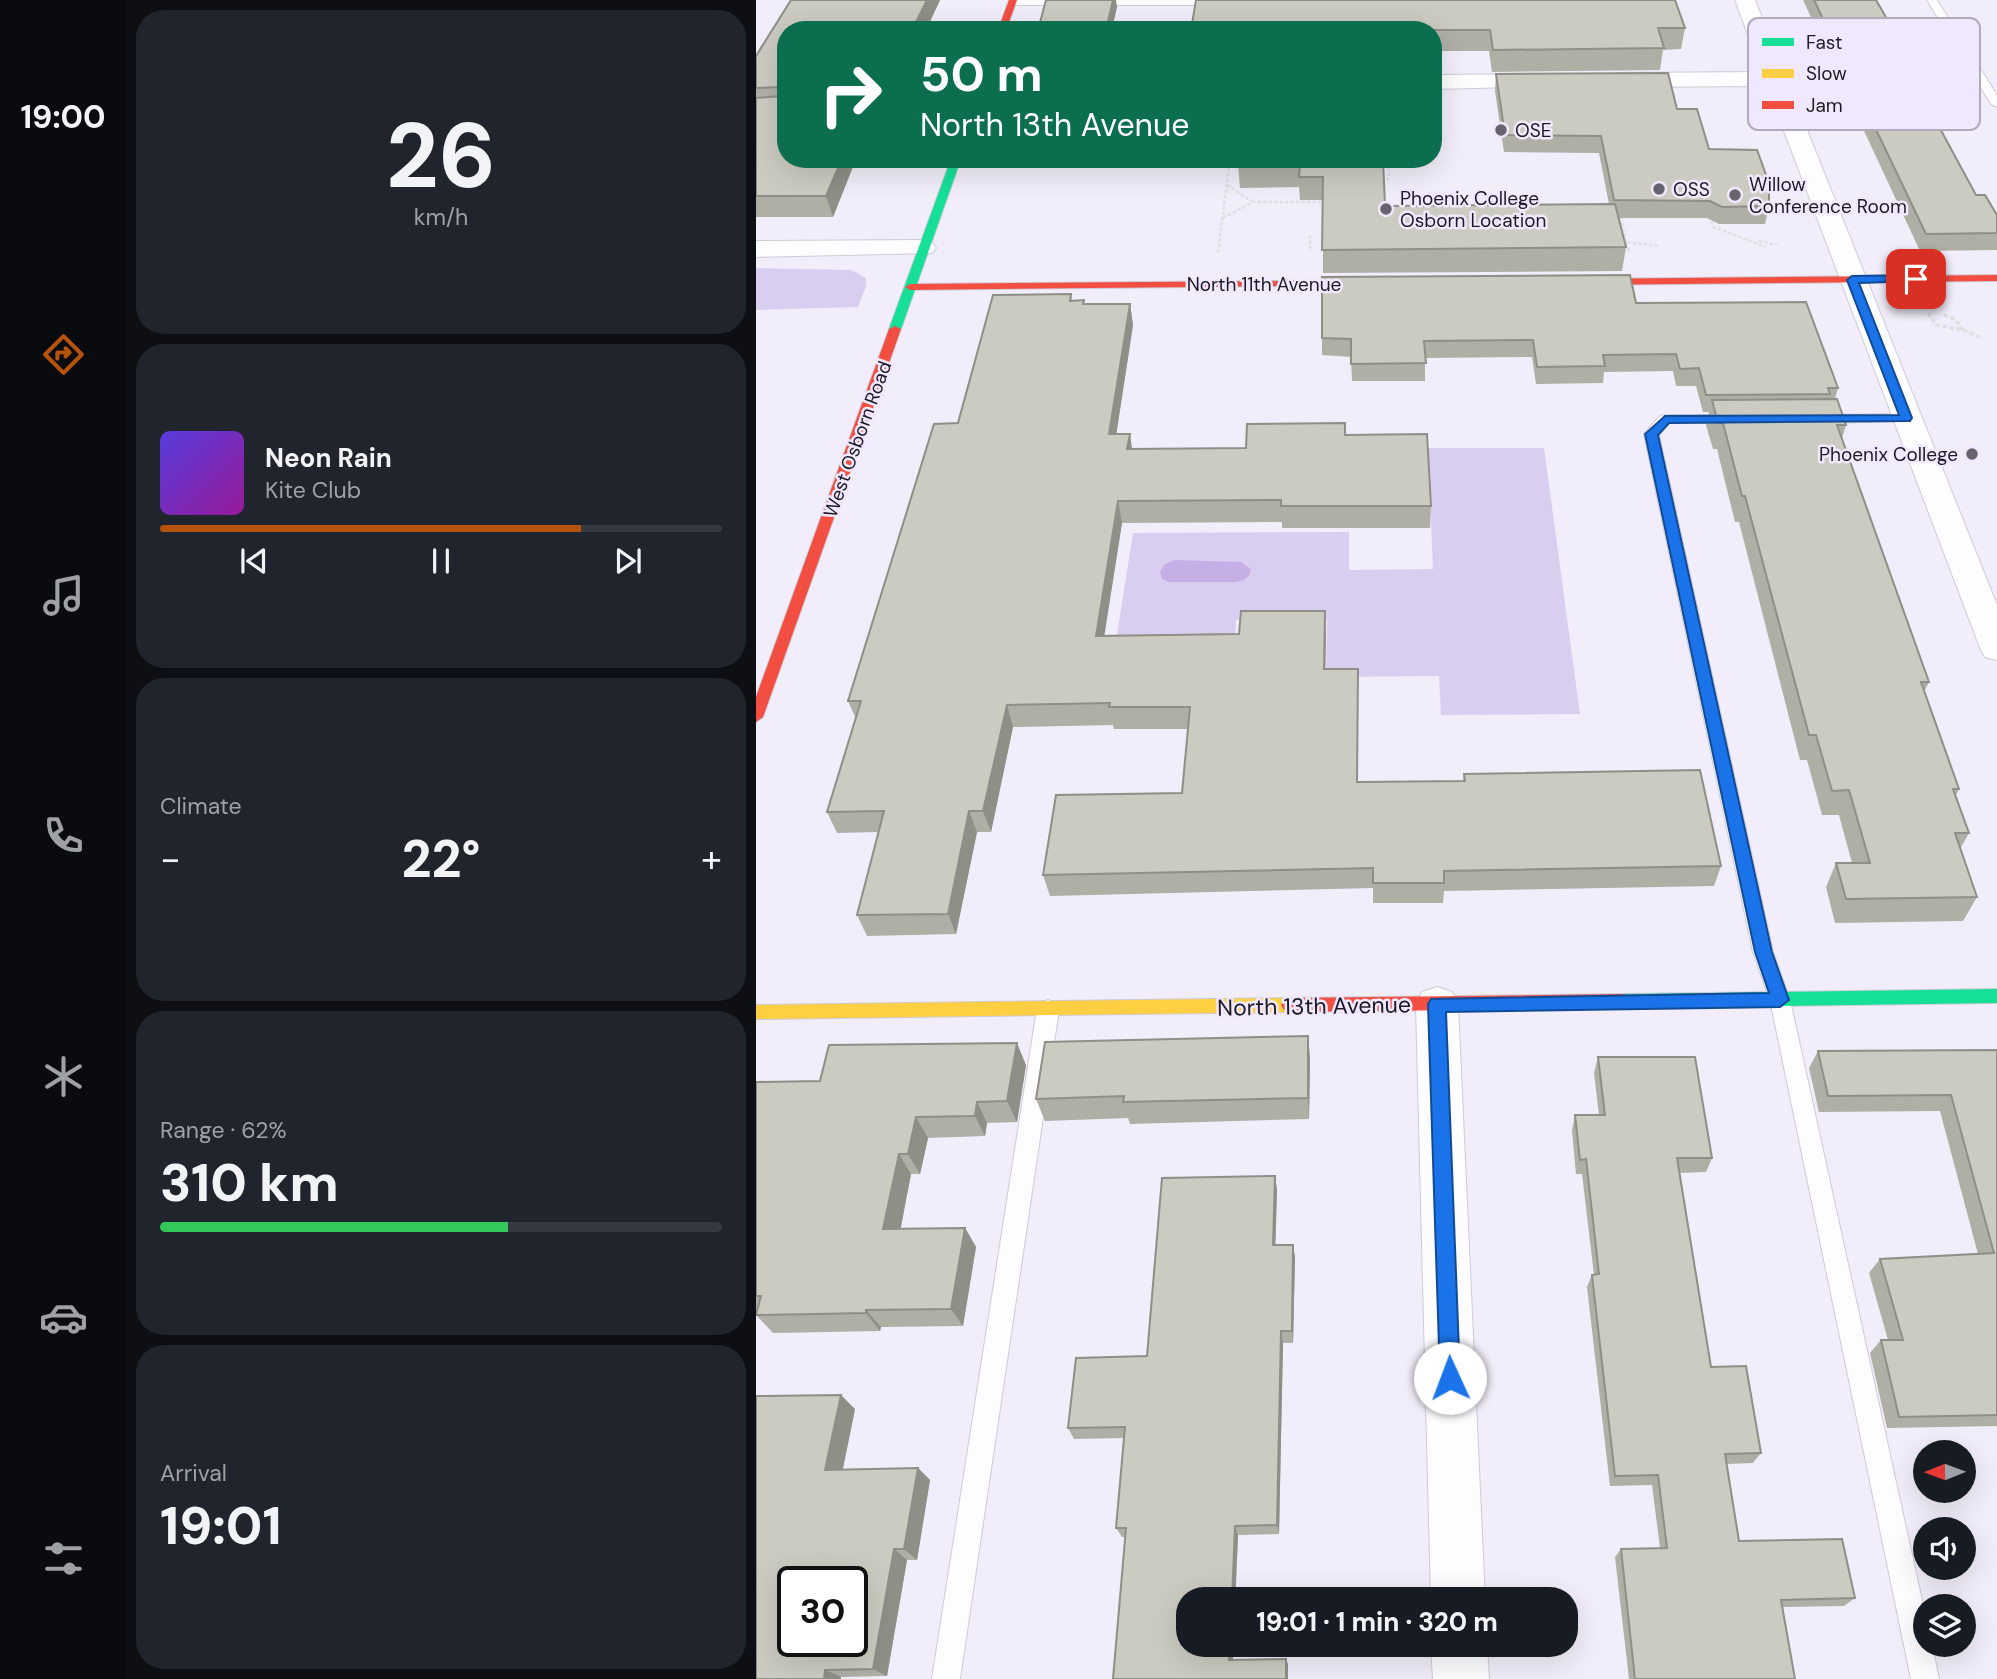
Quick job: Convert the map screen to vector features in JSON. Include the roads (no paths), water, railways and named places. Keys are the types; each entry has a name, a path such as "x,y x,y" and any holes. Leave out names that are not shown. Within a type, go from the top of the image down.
{"street":[{"path":"1745,0 1752,18"},
{"path":"1005,21 1012,2"},
{"path":"1593,80 1748,79"},
{"path":"1442,82 1566,81"},
{"path":"1795,130 1997,648"},
{"name":"West Osborn Road","path":"756,717 953,168"},
{"path":"756,249 923,248"},
{"path":"1569,282 1997,278"},
{"name":"North 11th Avenue","path":"910,287 1391,283"},
{"name":"North 13th Avenue","path":"756,1012 1997,996"},
{"path":"1437,1004 1458,1587"},
{"path":"1460,1657 1461,1679"}],"lane":[{"path":"1933,0 1944,18"},
{"path":"1012,2 1236,2"},
{"path":"1980,76 1997,104"},
{"path":"1801,419 1906,418"},
{"path":"1760,419 1665,419 1651,434 1763,952 1780,1000 1925,1679"},
{"path":"946,1679 1048,1009"}],"place":[{"name":"OSE","path":"1501,130"},
{"name":"OSS","path":"1659,189"},
{"name":"Willow Conference Room","path":"1735,195"},
{"name":"Phoenix College Osborn Location","path":"1386,209"},
{"name":"Phoenix College","path":"1972,454"}]}
